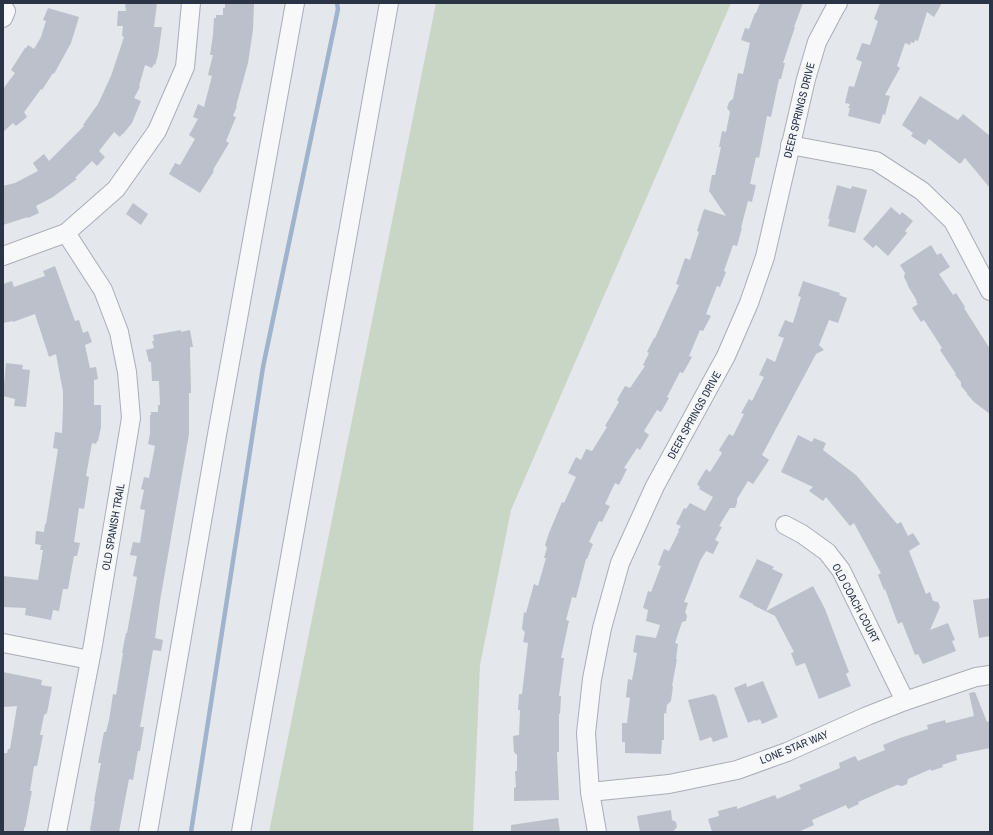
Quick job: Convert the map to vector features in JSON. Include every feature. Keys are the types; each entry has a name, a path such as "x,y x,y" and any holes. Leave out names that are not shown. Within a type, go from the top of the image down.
{"street":[{"path":"3,256 66,233 116,189 157,131 185,66 191,3"},
{"path":"148,832 218,429 295,3"},
{"path":"241,832 389,3"},
{"name":"DEER SPRINGS DRIVE","path":"596,832 590,792 586,733 592,679 602,628 620,562 655,486 726,356 749,303 765,257 806,79 818,42 838,3"},
{"path":"790,145 876,161 922,191 952,221 990,291"},
{"name":"OLD SPANISH TRAIL","path":"57,832 90,660 131,418 127,372 119,332 103,290 66,233"},
{"name":"OLD COACH COURT","path":"785,525 802,534 827,552 841,570 905,701"},
{"path":"3,643 90,660"},
{"name":"LONE STAR WAY","path":"590,792 669,784 738,770 787,752 867,716 905,701 976,677 990,675"}],"green space":[{"path":"436,3 731,3 511,510 480,665 473,832 269,832"}],"building":[{"path":"125,3 157,3 154,27 162,27 155,65 154,64 152,68 145,65 140,87 134,98 141,101 132,123 120,137 114,132 99,151 105,157 97,166 92,161 75,178 77,179 53,197 36,206 39,213 28,218 3,225 3,186 15,183 38,171 33,163 44,154 49,161 84,126 83,125 98,104 111,76 124,37 122,36 123,26 117,26 118,11 126,11"},
{"path":"225,3 254,3 253,30 248,63 233,116 236,117 226,141 229,143 200,193 169,174 175,163 180,165 195,139 189,135 198,119 193,117 198,104 204,107 212,76 208,75 213,55 210,55 214,18 216,18 216,15 223,15"},
{"path":"760,3 803,3 783,63 785,63 781,79 779,79 771,117 767,116 759,158 756,157 750,184 756,185 752,202 748,201 737,246 733,245 724,271 726,272 720,287 717,286 706,314 711,316 703,331 700,330 689,356 692,357 683,373 680,372 667,397 669,398 661,412 657,410 644,431 649,435 640,450 637,448 624,468 627,469 619,485 615,483 605,504 610,506 602,522 599,521 589,542 593,544 586,559 576,598 572,597 566,620 569,621 561,658 564,658 559,696 561,696 559,714 559,752 557,752 559,800 514,801 517,755 514,752 513,736 519,735 519,694 522,694 528,643 523,642 525,632 522,629 524,612 526,613 534,584 538,586 546,558 544,558 547,548 545,545 549,533 562,502 564,503 576,477 568,473 576,457 581,460 586,449 592,451 607,427 605,426 619,402 617,400 625,386 630,388 645,366 643,365 649,353 647,352 679,285 676,284 685,258 690,260 699,232 697,231 704,209 726,216 709,191 712,175 715,175 721,147 719,147 722,131 726,132 730,112 727,108 729,102 733,99 738,73 743,74 750,43 741,40 745,28 749,29"},
{"path":"880,3 942,3 934,17 927,12 918,41 915,40 914,43 911,42 910,45 905,43 897,66 900,68 885,95 890,96 885,115 883,114 880,124 848,116 850,108 848,108 850,104 845,103 849,86 854,87 862,62 856,59 862,43 870,45 878,21 874,19"},
{"path":"48,8 79,17 71,43 54,74 53,73 42,90 41,89 24,112 27,117 16,126 13,123 3,132 3,89 15,73 11,70 25,48 28,45 34,49 41,37 46,21 43,20"},
{"path":"920,96 958,120 963,114 990,136 990,188 965,158 960,164 929,139 925,145 911,136 913,133 902,125"},
{"path":"837,185 851,189 852,186 867,190 855,233 828,226 830,219 828,219"},
{"path":"133,203 148,214 141,225 126,214"},
{"path":"891,207 900,215 902,212 913,221 905,231 907,233 888,256 876,245 873,248 863,239"},
{"path":"931,245 937,255 941,253 950,267 939,274 953,295 956,293 990,349 990,414 974,402 961,386 961,382 940,350 942,348 924,320 921,322 912,308 918,304 908,286 904,277 905,273 900,265"},
{"path":"55,266 75,321 79,320 83,333 88,331 92,342 85,345 90,368 96,367 98,379 94,380 94,405 101,405 101,427 98,441 96,444 92,443 86,476 89,477 84,509 79,508 74,542 80,543 77,556 74,556 68,589 63,589 59,611 53,610 51,620 25,615 26,608 3,607 3,576 38,580 43,550 40,550 41,545 35,544 36,531 44,532 46,524 58,449 53,448 55,432 62,433 63,392 56,354 49,357 35,314 13,322 3,323 3,284 12,281 14,287 45,276 43,271"},
{"path":"803,281 840,293 839,295 847,298 838,323 829,320 819,345 824,350 816,354 762,455 769,460 753,484 748,481 737,499 735,508 730,508 719,526 722,527 715,540 719,542 713,554 706,551 700,561 684,602 688,603 685,612 687,616 686,621 682,622 675,643 678,644 677,659 671,701 667,705 666,714 664,713 664,740 662,740 661,754 625,753 625,742 622,742 622,723 627,723 630,698 626,697 628,679 632,680 637,653 633,652 636,635 656,638 660,625 646,621 648,610 643,608 648,591 651,592 661,566 658,565 664,549 669,551 679,531 678,530 681,526 676,524 684,508 686,509 690,503 705,511 713,497 699,489 700,487 697,484 706,469 710,472 722,453 719,450 729,434 733,436 744,414 741,413 749,399 752,401 764,377 759,375 767,358 775,362 784,338 778,336 785,320 793,323 801,297 798,296"},
{"path":"181,330 181,332 190,330 193,347 190,347 191,393 189,393 189,434 155,638 163,640 161,651 153,650 140,727 144,727 140,751 138,751 133,780 129,779 119,832 92,832 90,830 101,763 98,763 104,732 106,732 109,720 113,694 116,695 122,653 137,577 133,576 137,556 130,555 133,542 140,543 145,510 140,509 144,490 141,489 144,477 149,478 155,446 148,444 150,434 150,415 151,412 158,412 158,405 160,405 159,381 152,381 151,362 149,362 146,350 154,348 152,341 154,341 153,335"},
{"path":"6,363 23,365 22,369 30,370 26,407 14,406 15,399 3,396"},
{"path":"798,435 812,442 814,438 826,443 823,450 856,475 897,524 901,522 908,536 913,533 920,544 909,551 926,594 930,592 933,601 938,602 940,607 930,630 948,623 955,640 952,641 956,651 923,664 918,654 915,655 902,622 898,624 878,575 881,573 854,523 850,526 826,497 823,501 809,491 813,487 781,472"},
{"path":"757,559 774,567 772,569 783,574 766,611 813,586 825,609 849,672 846,674 851,686 819,699 805,663 796,666 791,653 794,652 775,616 739,597"},
{"path":"990,598 990,636 979,638 973,600"},
{"path":"3,672 42,680 41,685 52,687 47,713 44,715 40,735 43,735 37,766 34,766 30,791 32,791 24,832 3,832 3,753 7,753 8,749 10,749 17,706 3,707"},
{"path":"763,681 778,717 762,724 760,719 748,723 734,688 746,683 747,687"},
{"path":"975,692 987,722 990,721 990,748 956,755 957,760 942,765 943,767 931,771 931,769 908,779 907,784 902,786 897,785 858,802 859,804 848,809 846,805 812,820 814,825 798,832 712,832 708,819 719,816 718,811 737,806 737,809 775,795 777,799 801,789 799,785 840,768 839,763 855,756 858,761 885,750 883,745 928,729 927,725 945,720 946,723 974,716 969,693"},
{"path":"714,694 715,696 716,695 728,737 713,742 711,737 700,741 688,700"},
{"path":"671,810 672,820 676,822 677,827 673,832 640,832 637,816"},
{"path":"558,818 560,832 511,832 511,825"}],"waterway":[{"path":"191,832 263,367 338,9 337,3"}]}
